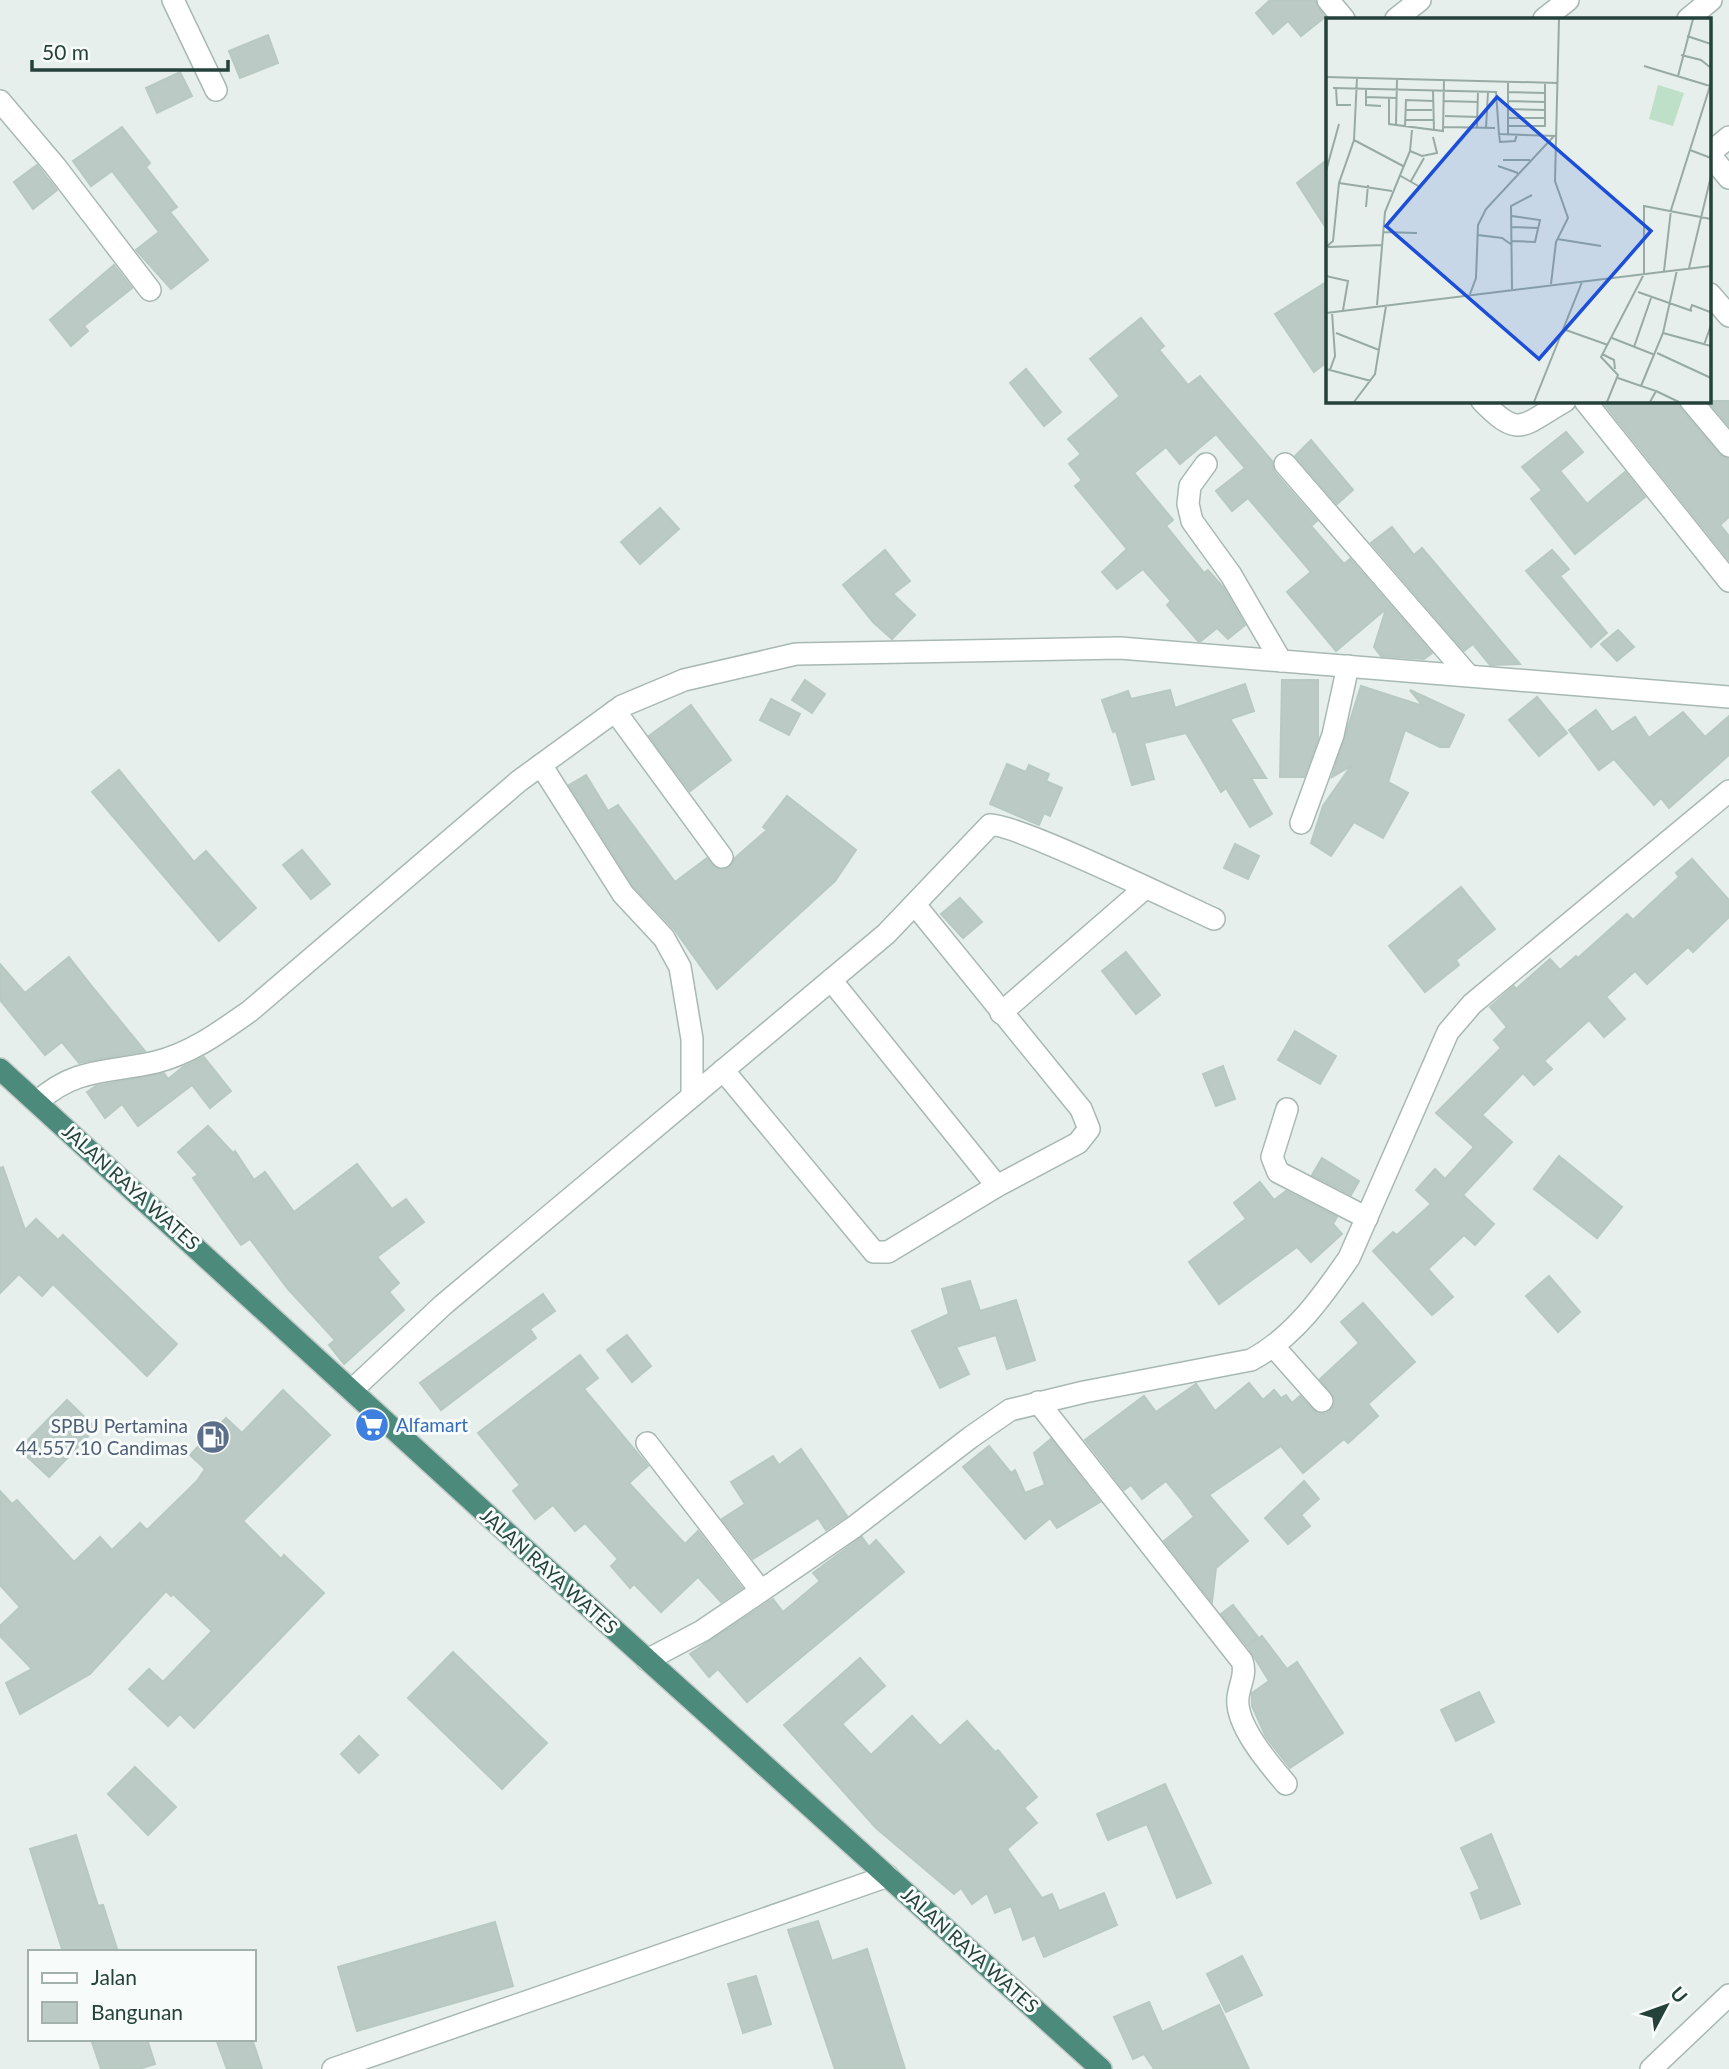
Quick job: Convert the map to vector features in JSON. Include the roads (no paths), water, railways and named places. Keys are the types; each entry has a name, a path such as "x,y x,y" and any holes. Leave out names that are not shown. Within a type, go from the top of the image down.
{"highway":[{"name":"JALAN RAYA WATES","path":"0,1069 647,1660 1101,2069"}],"street":[{"path":"173,0 216,90"},
{"path":"1328,0 1344,18"},
{"path":"1397,18 1420,0"},
{"path":"1545,18 1568,0"},
{"path":"1689,18 1712,0"},
{"path":"0,101 55,166 150,289"},
{"path":"1712,152 1729,137"},
{"path":"1712,157 1729,178"},
{"path":"1712,296 1729,316"},
{"path":"1483,402 1502,422 1510,427 1520,427 1562,402"},
{"path":"1586,402 1729,581"},
{"path":"1692,402 1729,446"},
{"path":"1206,464 1190,486 1188,504 1192,521 1231,575 1280,661"},
{"path":"1285,464 1468,675"},
{"path":"37,1102 54,1086 72,1077 158,1061 203,1044 250,1011 541,765 615,711 684,680 796,654 1120,648 1729,697"},
{"path":"1301,823 1333,735 1348,666"},
{"path":"615,711 722,857"},
{"path":"541,765 623,894 664,938 680,967 692,1039 692,1096"},
{"path":"647,1660 702,1631 854,1527 1010,1410 1038,1402 1251,1360 1275,1348 1326,1291 1349,1258 1448,1032 1472,1004 1729,791"},
{"path":"352,1390 443,1305 916,906 983,830 998,824 1214,919"},
{"path":"1001,1013 1145,888"},
{"path":"723,1070 874,1252 888,1252 998,1186 1078,1143 1088,1129 1081,1109 916,906"},
{"path":"831,980 998,1186"},
{"path":"1287,1109 1272,1157 1278,1172 1367,1218"},
{"path":"1275,1348 1322,1401"},
{"path":"1038,1402 1242,1661 1244,1672 1237,1701 1246,1727 1263,1757 1286,1784"},
{"path":"647,1443 761,1591"},
{"path":"332,2069 391,2059 888,1876"},
{"path":"1651,2069 1729,1995"}],"place":[{"name":"Alfamart","path":"372,1425"},
{"name":"SPBU Pertamina 44.557.10 Candimas","path":"213,1437"}]}
